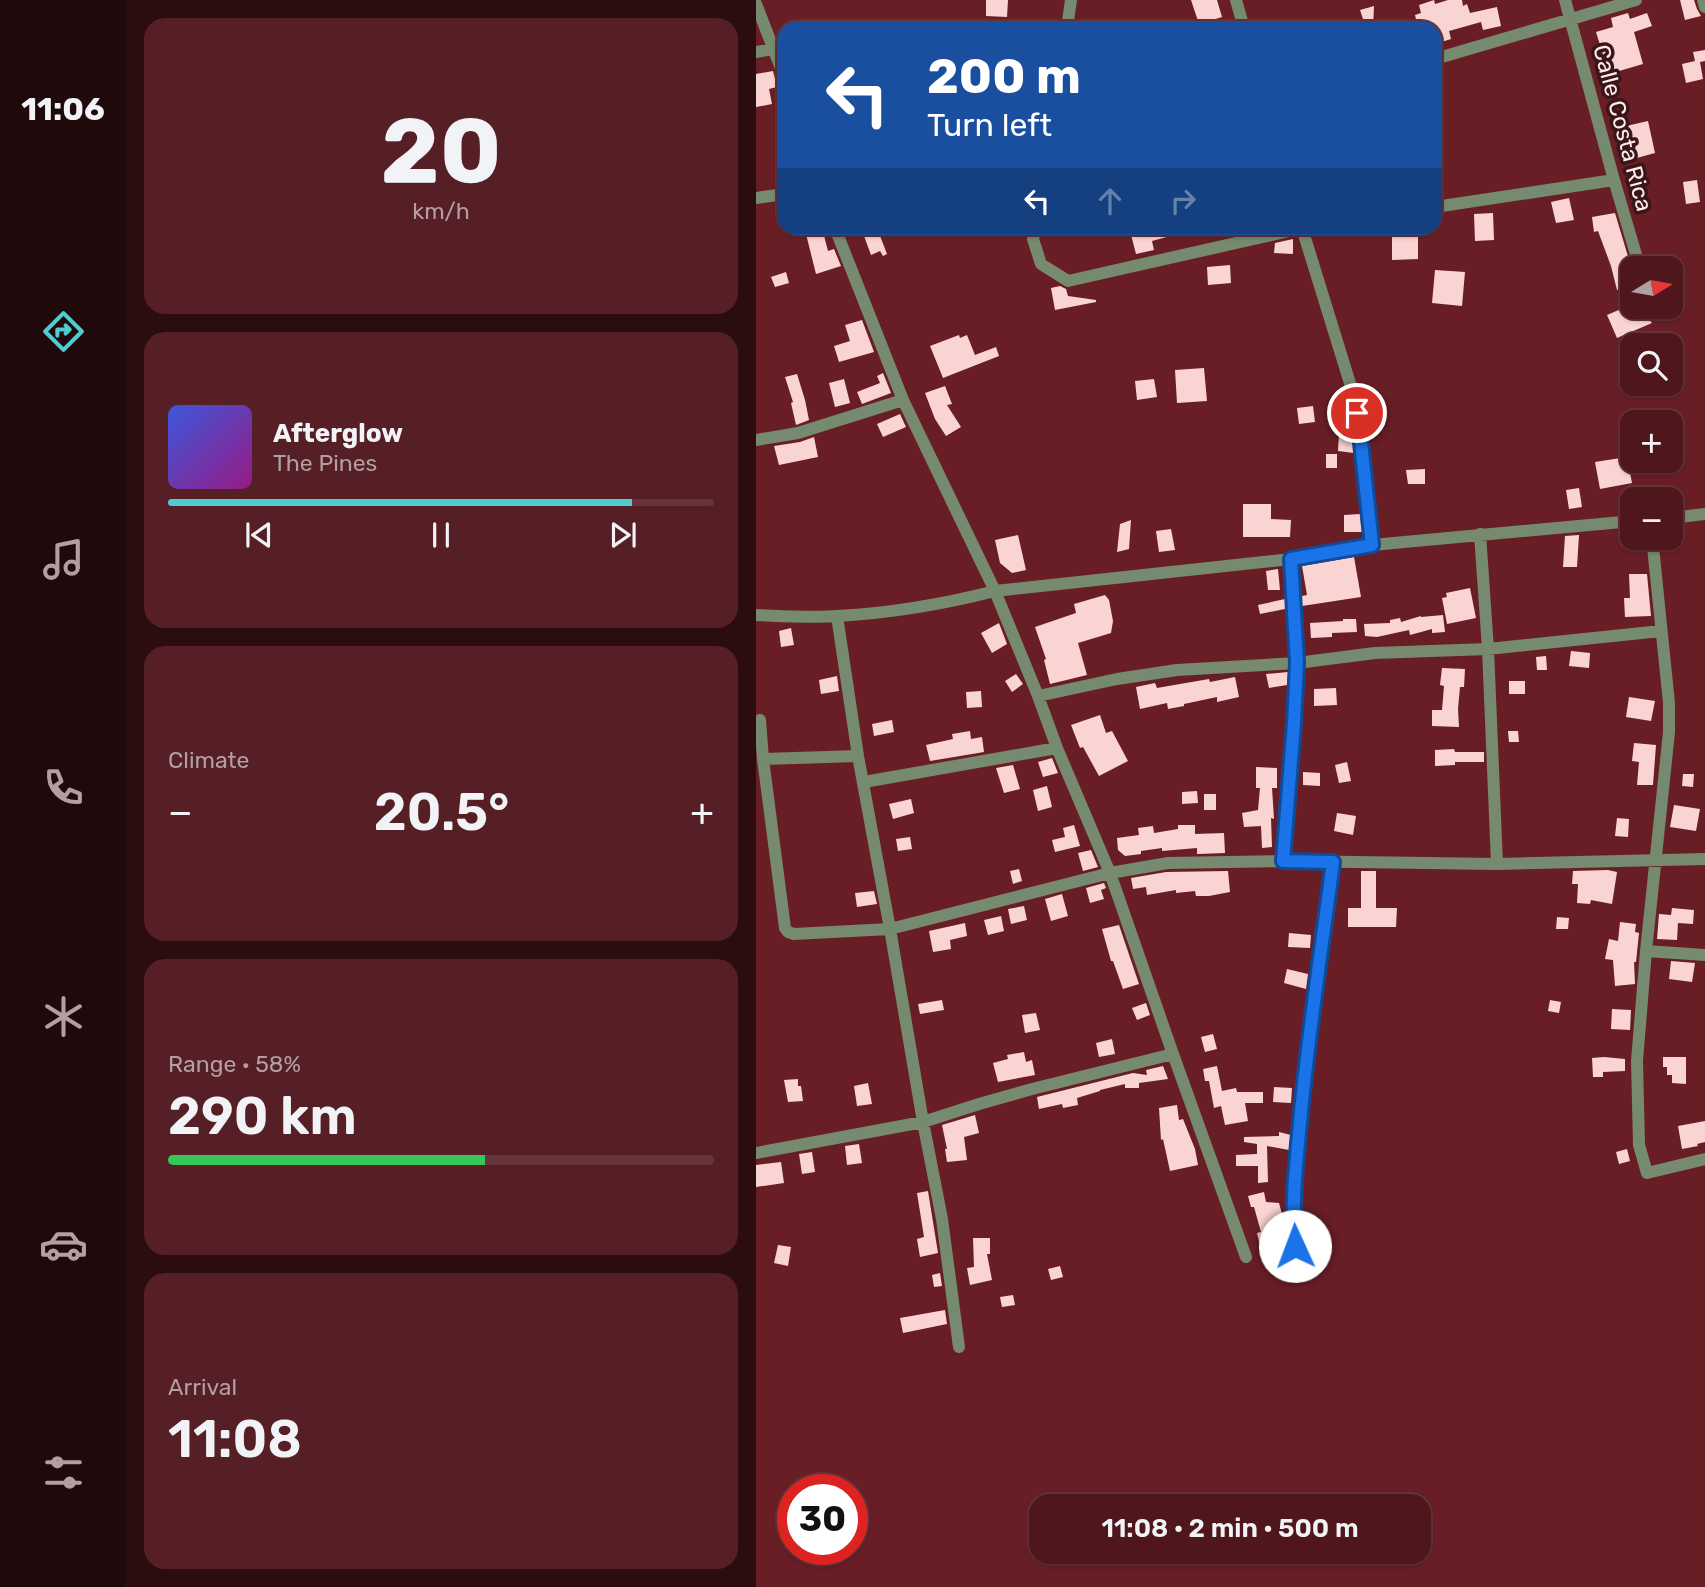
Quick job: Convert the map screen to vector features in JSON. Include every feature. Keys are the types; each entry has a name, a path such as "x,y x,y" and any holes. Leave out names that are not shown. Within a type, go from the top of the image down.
{"street":[{"path":"1068,21 1071,0"},
{"path":"1236,0 1242,21"},
{"name":"Calle Costa Rica","path":"1565,0 1636,256"},
{"path":"1442,57 1636,0"},
{"path":"1703,0 1705,7"},
{"path":"756,4 777,57"},
{"path":"756,52 774,49"},
{"path":"1442,206 1614,180"},
{"path":"756,198 777,195"},
{"path":"838,235 903,400 995,591 1110,873 1247,1258"},
{"path":"1034,235 1041,264 1068,281 1271,235"},
{"path":"1304,235 1353,393 1372,545"},
{"path":"756,440 798,433 903,400"},
{"path":"1683,517 1705,514"},
{"path":"756,615 837,616 892,611 953,602 995,591 1291,559 1372,545 1620,522"},
{"path":"1480,534 1497,864"},
{"path":"1652,550 1669,703 1669,732 1637,1061 1639,1144 1647,1173 1705,1159"},
{"path":"1283,861 1297,663 1291,559"},
{"path":"837,616 858,756 942,1219 959,1347"},
{"path":"1038,696 1117,679 1177,670 1297,663 1375,653 1488,649 1661,631"},
{"path":"760,720 785,928 794,934 890,929 1110,873 1168,863 1283,861 1497,864 1705,859"},
{"path":"864,782 1057,748"},
{"path":"763,759 858,756"},
{"path":"1295,1246 1293,1224 1306,1056 1333,862"},
{"path":"1646,951 1705,955"},
{"path":"756,1153 923,1122 1019,1093 1173,1054"}],"building":[{"path":"986,0 1008,0 1007,17 986,16"},
{"path":"1191,0 1217,0 1222,17 1198,21"},
{"path":"1434,0 1435,4 1462,0 1463,6 1467,4 1470,13 1497,7 1501,26 1483,30 1481,22 1449,31 1451,39 1442,42 1442,21 1416,21 1415,15 1421,13 1419,5"},
{"path":"1680,0 1694,0 1701,16 1685,20"},
{"path":"1374,6 1373,21 1364,21 1360,10"},
{"path":"1628,13 1630,19 1647,13 1652,26 1634,32 1643,64 1609,74 1596,32 1613,27 1611,18"},
{"path":"1705,50 1705,61 1700,62 1703,79 1686,83 1682,64 1695,61 1693,52"},
{"path":"773,71 777,87 769,89 772,104 756,107 756,74"},
{"path":"1648,121 1655,153 1633,159 1622,127"},
{"path":"1697,180 1700,202 1686,204 1683,182"},
{"path":"1569,198 1574,220 1556,223 1551,202"},
{"path":"1493,213 1494,240 1475,241 1474,214"},
{"path":"1615,213 1628,256 1620,256 1620,289 1617,290 1598,231 1594,232 1592,217"},
{"path":"806,235 824,235 828,251 834,249 841,266 816,274"},
{"path":"880,235 887,254 883,256 880,251 871,255 864,236"},
{"path":"1131,235 1174,235 1152,241 1154,250 1136,254"},
{"path":"1392,235 1418,235 1418,259 1392,260"},
{"path":"1293,239 1293,254 1274,253 1275,243"},
{"path":"1230,265 1231,283 1208,285 1207,267"},
{"path":"1435,270 1465,272 1462,306 1432,303"},
{"path":"786,272 789,283 775,287 771,277"},
{"path":"1060,286 1066,289 1068,296 1096,302 1055,310 1051,288"},
{"path":"1620,309 1620,319 1649,319 1652,323 1629,333 1620,333 1617,338 1607,315"},
{"path":"862,320 874,352 839,362 834,346 850,341 845,325"},
{"path":"959,335 960,338 967,335 975,355 996,347 999,356 943,378 930,346"},
{"path":"1204,368 1207,401 1177,403 1175,370"},
{"path":"883,373 891,393 862,404 857,392 880,383 877,376"},
{"path":"797,374 809,420 796,425 791,403 793,402 785,377"},
{"path":"844,379 850,403 835,407 829,383"},
{"path":"1154,379 1157,397 1137,400 1135,381"},
{"path":"945,386 952,404 947,405 961,427 946,436 935,419 925,393"},
{"path":"1313,406 1315,422 1299,424 1297,408"},
{"path":"900,414 906,427 883,437 877,424"},
{"path":"1339,433 1352,434 1354,453 1338,451"},
{"path":"814,437 818,457 779,465 774,446"},
{"path":"1326,454 1337,454 1337,468 1326,468"},
{"path":"1620,458 1620,473 1630,473 1632,483 1600,489 1595,462"},
{"path":"1425,469 1425,484 1408,484 1406,470"},
{"path":"1579,488 1582,507 1569,509 1566,490"},
{"path":"1243,504 1271,504 1271,519 1291,520 1290,537 1243,537"},
{"path":"1360,514 1362,532 1344,532 1344,515"},
{"path":"1131,520 1129,549 1117,552 1120,524"},
{"path":"1171,529 1175,550 1159,552 1156,531"},
{"path":"1018,535 1026,570 1012,573 1000,563 995,540"},
{"path":"1579,535 1577,567 1563,567 1565,536"},
{"path":"1354,557 1361,597 1302,606 1302,596 1307,595 1302,566"},
{"path":"1278,569 1280,590 1268,590 1266,571"},
{"path":"1629,574 1647,574 1651,616 1625,617 1624,598 1630,598"},
{"path":"1470,588 1476,618 1447,624 1442,598 1447,597 1446,593"},
{"path":"1105,595 1109,600 1113,621 1111,633 1078,643 1087,675 1050,684 1044,660 1046,659 1035,627 1076,613 1074,604"},
{"path":"1285,599 1285,609 1260,614 1258,605"},
{"path":"1443,615 1445,632 1432,633 1432,629 1410,635 1409,630 1377,637 1365,636 1364,624 1390,623 1390,620 1400,618 1401,622 1421,616"},
{"path":"1356,619 1357,632 1332,633 1332,637 1311,638 1310,623"},
{"path":"999,623 1007,644 992,653 981,633"},
{"path":"791,628 794,645 781,647 779,631"},
{"path":"1571,651 1590,653 1589,668 1569,666"},
{"path":"1546,656 1547,670 1537,670 1536,657"},
{"path":"1442,668 1465,669 1464,687 1460,687 1459,727 1432,726 1432,710 1442,710"},
{"path":"1288,672 1287,685 1269,688 1266,674"},
{"path":"1016,674 1023,684 1012,692 1005,681"},
{"path":"837,676 839,691 821,694 819,680"},
{"path":"1235,677 1239,697 1217,702 1217,697 1168,709 1167,703 1140,709 1136,687 1155,683 1157,688"},
{"path":"1509,681 1525,681 1525,694 1509,694"},
{"path":"1336,688 1337,705 1314,706 1314,689"},
{"path":"981,691 982,707 967,708 966,692"},
{"path":"1629,697 1655,701 1651,721 1626,717"},
{"path":"1100,715 1106,733 1112,731 1128,761 1099,776 1083,747 1080,748 1071,725"},
{"path":"892,720 894,732 874,736 872,724"},
{"path":"970,731 971,739 982,737 984,752 930,761 926,745 953,739 952,734"},
{"path":"1508,731 1518,731 1519,742 1509,742"},
{"path":"1634,743 1656,745 1653,785 1637,785 1639,762 1632,761"},
{"path":"1454,749 1455,752 1484,752 1484,762 1455,762 1455,765 1435,766 1435,750"},
{"path":"1052,758 1058,773 1043,777 1038,762"},
{"path":"1347,762 1351,781 1339,783 1335,765"},
{"path":"1013,765 1020,789 1004,793 996,768"},
{"path":"1256,767 1277,768 1277,788 1272,788 1272,847 1262,848 1261,826 1244,827 1242,813 1258,810 1260,788 1256,788"},
{"path":"1303,772 1320,773 1320,786 1303,785"},
{"path":"1683,774 1694,774 1693,787 1682,786"},
{"path":"1047,786 1052,807 1038,811 1033,790"},
{"path":"1197,791 1198,803 1182,804 1182,792"},
{"path":"1204,794 1216,794 1216,810 1204,810"},
{"path":"911,799 914,813 893,819 889,804"},
{"path":"1674,805 1700,809 1696,831 1670,827"},
{"path":"1337,813 1356,816 1353,835 1334,831"},
{"path":"1617,818 1629,819 1628,837 1615,836"},
{"path":"1074,825 1080,846 1055,852 1052,840 1065,837 1063,828"},
{"path":"1178,825 1195,825 1195,834 1224,833 1225,853 1197,854 1197,848 1162,851 1162,848 1125,856 1118,850 1117,838 1139,835 1138,828 1153,826 1154,833 1178,829"},
{"path":"910,837 912,849 898,851 896,839"},
{"path":"1091,850 1098,867 1083,871 1078,853"},
{"path":"1019,869 1022,881 1013,884 1010,871"},
{"path":"1228,871 1230,892 1209,896 1196,896 1195,891 1176,893 1176,890 1147,895 1146,887 1133,889 1131,878 1166,872"},
{"path":"1361,871 1376,871 1376,908 1397,908 1396,927 1348,927 1348,908 1361,908"},
{"path":"1573,871 1617,872 1612,904 1591,900 1590,904 1577,903 1578,884 1572,884"},
{"path":"1104,883 1106,888 1101,890 1104,899 1090,903 1086,888"},
{"path":"874,891 877,904 857,907 855,893"},
{"path":"1062,894 1068,916 1051,921 1045,899"},
{"path":"1024,906 1027,920 1011,924 1008,909"},
{"path":"1672,908 1694,910 1693,924 1678,923 1677,940 1657,939 1659,914 1671,915"},
{"path":"1001,916 1004,931 988,935 984,920"},
{"path":"1557,917 1569,918 1568,929 1556,929"},
{"path":"1620,922 1636,924 1635,932 1639,933 1634,962 1635,984 1615,986 1613,960 1605,959 1609,939 1618,941"},
{"path":"965,923 967,936 950,940 951,949 933,952 929,931"},
{"path":"1119,925 1139,984 1123,989 1102,929"},
{"path":"1289,933 1311,935 1310,948 1288,947"},
{"path":"1671,961 1695,963 1692,982 1669,979"},
{"path":"1287,969 1308,974 1306,989 1284,983"},
{"path":"942,1000 944,1010 920,1014 918,1004"},
{"path":"1550,1000 1561,1002 1559,1013 1548,1011"},
{"path":"1146,1003 1150,1015 1137,1020 1132,1008"},
{"path":"1612,1009 1631,1010 1630,1030 1611,1029"},
{"path":"1036,1013 1040,1030 1025,1033 1022,1015"},
{"path":"1213,1034 1217,1049 1205,1052 1201,1037"},
{"path":"1112,1039 1115,1054 1099,1057 1096,1043"},
{"path":"1024,1052 1026,1062 1032,1060 1035,1075 998,1082 993,1063 1008,1059 1007,1055"},
{"path":"1663,1057 1686,1057 1686,1084 1672,1083 1672,1075 1667,1075 1667,1067 1663,1067"},
{"path":"1592,1058 1625,1059 1625,1071 1603,1072 1603,1077 1593,1077"},
{"path":"1163,1066 1168,1079 1139,1083 1139,1088 1125,1088 1125,1084 1100,1090 1077,1098 1078,1105 1063,1108 1062,1104 1039,1109 1037,1097 1133,1073 1147,1075 1146,1070"},
{"path":"1217,1066 1222,1091 1236,1088 1237,1092 1263,1092 1263,1103 1245,1103 1248,1121 1225,1125 1221,1106 1214,1108 1209,1081 1205,1081 1203,1069"},
{"path":"798,1079 803,1101 788,1102 784,1080"},
{"path":"868,1083 872,1104 857,1106 854,1086"},
{"path":"1274,1087 1292,1088 1291,1103 1273,1102"},
{"path":"1177,1105 1179,1120 1183,1119 1195,1149 1198,1165 1170,1171 1163,1139 1161,1140 1159,1108"},
{"path":"975,1115 979,1133 964,1137 967,1160 947,1162 942,1125"},
{"path":"1705,1121 1705,1142 1682,1149 1678,1126"},
{"path":"1279,1132 1291,1135 1289,1150 1267,1146 1268,1182 1258,1183 1258,1166 1236,1166 1236,1155 1257,1154 1257,1144 1244,1142 1244,1137 1279,1136"},
{"path":"859,1144 862,1163 847,1165 845,1146"},
{"path":"1627,1149 1630,1161 1619,1164 1616,1152"},
{"path":"812,1152 815,1172 802,1174 799,1154"},
{"path":"781,1162 784,1183 756,1187 756,1165"},
{"path":"928,1191 938,1253 920,1257 917,1239 924,1237 917,1193"},
{"path":"1264,1192 1266,1202 1279,1203 1286,1233 1272,1237 1274,1245 1261,1249 1257,1233 1261,1232 1248,1196"},
{"path":"973,1238 990,1238 990,1254 987,1254 992,1280 970,1285 967,1268 974,1267"},
{"path":"778,1245 791,1247 788,1266 774,1263"},
{"path":"1060,1266 1063,1277 1051,1280 1048,1269"},
{"path":"940,1273 942,1286 934,1287 932,1275"},
{"path":"1013,1295 1015,1305 1002,1307 1000,1297"},
{"path":"945,1310 947,1324 903,1333 900,1318"}],"route":[{"path":"1295,1246 1293,1224 1306,1056 1333,862 1283,861 1297,663 1291,559 1372,545 1357,413"}]}
